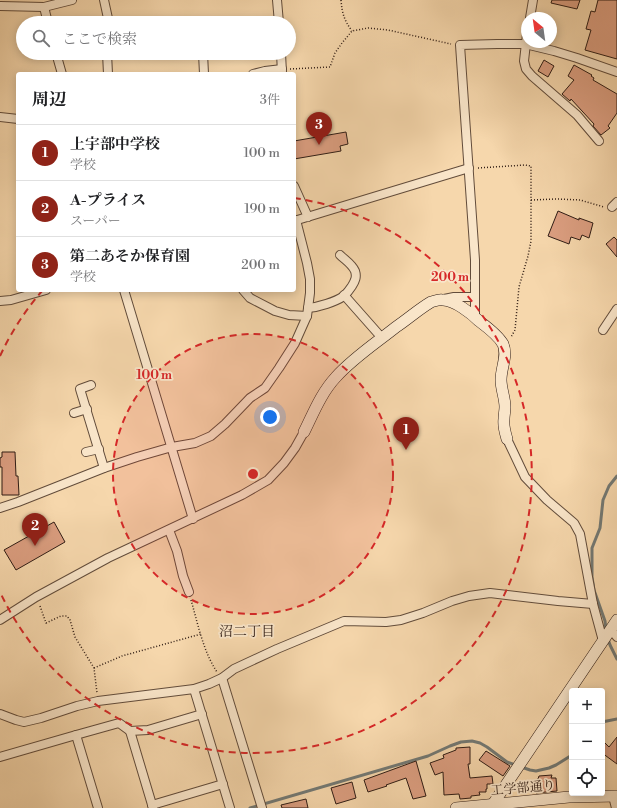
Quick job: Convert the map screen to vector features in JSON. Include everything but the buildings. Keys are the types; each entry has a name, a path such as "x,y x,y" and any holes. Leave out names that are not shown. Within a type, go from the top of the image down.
{"street":[{"path":"0,6 44,7 72,0"},
{"path":"104,0 107,16"},
{"path":"277,0 278,16"},
{"path":"531,12 533,0"},
{"path":"44,7 46,16"},
{"path":"475,317 475,260 460,45 521,44"},
{"path":"525,48 524,61 526,69 577,115 599,141"},
{"path":"542,48 577,58 617,72"},
{"path":"58,60 61,72"},
{"path":"107,60 108,72"},
{"path":"204,60 204,72"},
{"path":"261,72 282,72 281,60"},
{"path":"0,117 16,119"},
{"path":"296,221 468,168"},
{"path":"296,190 308,217"},
{"path":"0,508 104,468 137,457 195,443 211,436 250,398 265,388 294,343 308,312 310,279 296,224"},
{"path":"245,292 250,298 274,311 289,315 308,312 344,295 356,281 356,276 351,265 340,255"},
{"path":"0,301 11,300 39,292"},
{"path":"125,292 193,518"},
{"path":"344,295 382,338"},
{"path":"0,620 36,597 108,558 242,495 268,480 296,448 319,403 335,378 354,360 426,306 438,300 454,297 475,297"},
{"path":"443,300 457,305 475,317 502,342 505,349 505,356 501,381 505,407 504,429 507,439 525,477 547,500 574,523 580,534 593,604 603,641"},
{"path":"603,330 617,309"},
{"path":"91,385 80,389 104,468"},
{"path":"74,413 87,409"},
{"path":"86,452 99,449"},
{"path":"169,530 189,592"},
{"path":"0,714 24,722 98,700 194,689 222,678 234,669 277,649 344,621 386,622 401,620 469,596 490,593 593,604"},
{"path":"493,804 603,641 615,629"},
{"path":"222,678 262,808"},
{"path":"194,689 230,808"},
{"path":"130,731 148,730 202,714"},
{"path":"0,757 119,723 130,731 153,806 223,784"},
{"path":"76,735 98,808"},
{"path":"615,796 616,808"},
{"name":"工学部通り","path":"456,808 569,797 615,796"}],"path":[{"path":"341,0 341,9 345,22 352,31"},
{"path":"282,72 330,67 335,54 352,31 368,28 388,30 460,45"},
{"path":"468,168 531,166 531,241 520,287 515,330 505,349"},
{"path":"531,200 580,200 604,207 615,204"},
{"path":"189,592 206,651 212,664 222,678"},
{"path":"36,597 46,623 61,616 67,616 70,620 76,637 94,668 98,700"},
{"path":"94,668 122,656 201,634"}],"waterway":[{"path":"606,630 605,621 594,590 592,577 592,548 600,528 603,500 609,486 617,476"},
{"path":"608,639 617,659"},
{"path":"605,721 617,719"},
{"path":"250,808 428,756 461,742 472,741 480,743 507,762 536,771 549,768 569,757"}],"place":[{"name":"第二あそか保育園","path":"319,145"},
{"name":"上宇部中学校","path":"406,450"},
{"name":"A-プライス","path":"35,546"}],"district":[{"name":"沼二丁目","path":"247,631"}]}
